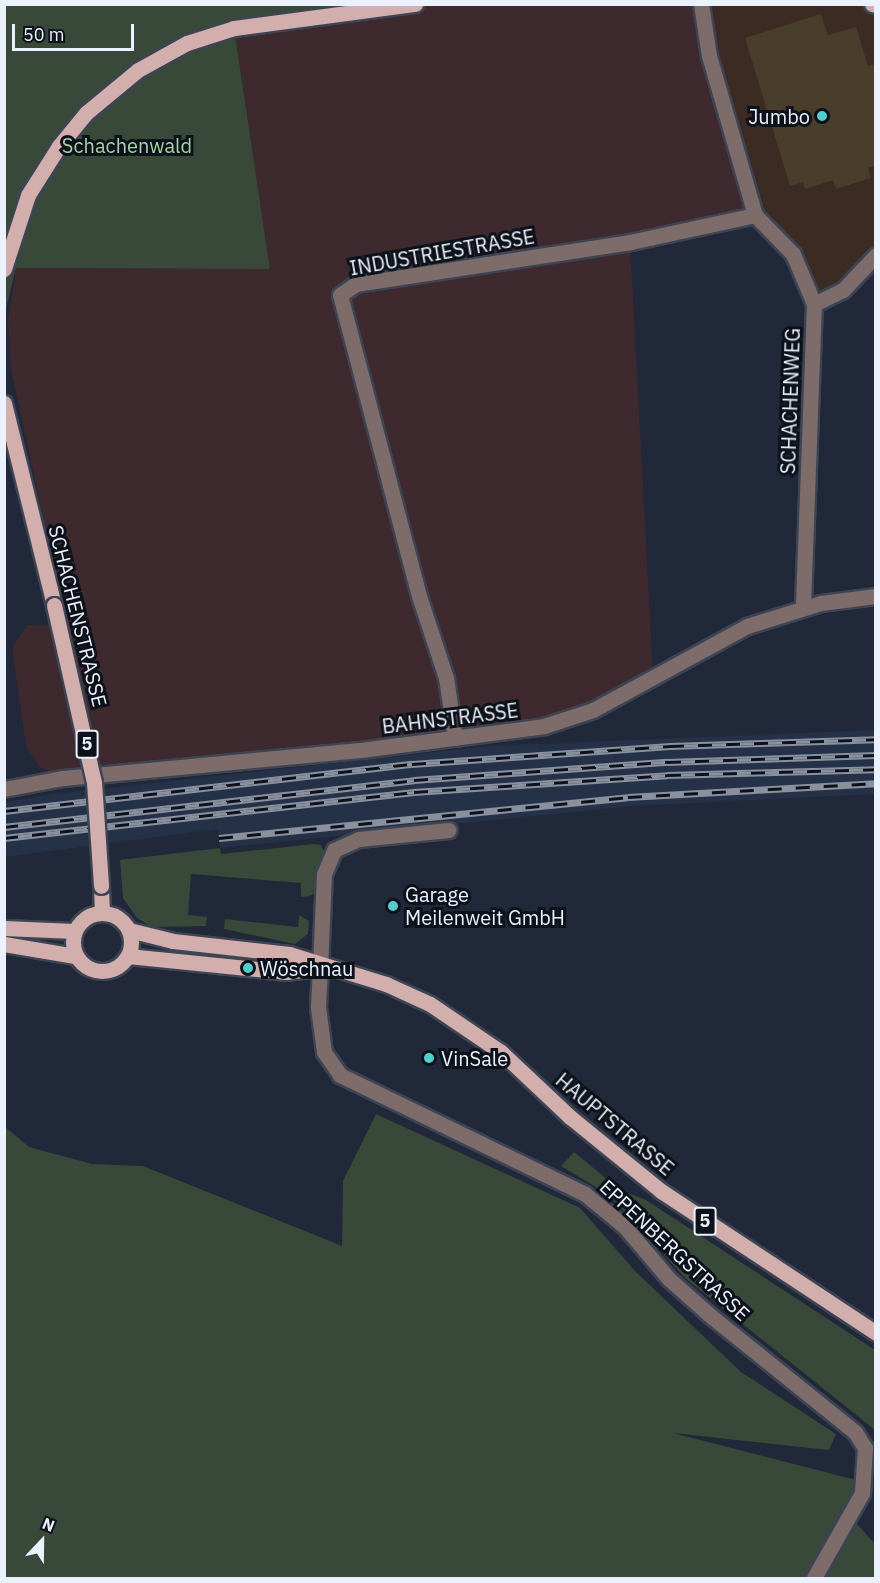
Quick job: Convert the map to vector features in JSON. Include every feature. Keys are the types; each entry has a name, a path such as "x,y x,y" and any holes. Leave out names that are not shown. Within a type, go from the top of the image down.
{"main road":[{"path":"4,269 28,195 59,146 86,113 138,70 187,43 234,28 415,4"},
{"name":"SCHACHENSTRASSE","path":"4,403 54,605 94,782 102,912"},
{"path":"4,944 75,956 88,968 105,971 128,956 129,930 118,917 102,912 88,915 74,931 75,956"},
{"path":"4,928 74,931"},
{"name":"HAUPTSTRASSE","path":"129,930 173,941 289,954 320,968 386,984 453,1017 501,1052 570,1117 654,1185 876,1333"},
{"name":"HAUPTSTRASSE","path":"128,956 286,972 320,968"}],"street":[{"path":"701,4 709,56 755,215"},
{"name":"SCHACHENWEG","path":"755,215 793,254 814,304 802,608"},
{"name":"INDUSTRIESTRASSE","path":"455,738 446,678 344,322 342,291 356,284 630,242 755,215"},
{"path":"814,304 843,290 876,255"},
{"name":"BAHNSTRASSE","path":"4,789 63,778 525,730 593,710 721,637 802,608 876,596"},
{"name":"EPPENBERGSTRASSE","path":"449,830 359,839 334,850 324,874 320,968 323,1046 330,1066 340,1074 585,1194 625,1227 669,1279 712,1317 855,1432 865,1448 862,1493 814,1578"}],"shaded area":[{"path":"415,4 701,5 755,215 630,242 653,675 564,720 63,778 40,767 26,746 12,648 27,625 49,625 68,618 75,611 75,597 62,567 52,560 11,369 8,321 16,268 270,269 234,28"},
{"path":"701,5 875,5 875,255 814,304 805,280 764,228"},
{"path":"875,730 875,794 633,806 220,848 218,829 5,857 5,802 53,794 488,746"}],"green space":[{"name":"Schachenwald","path":"5,5 415,5 234,28 270,269 16,268 5,313"},
{"path":"321,845 325,854 315,893 309,896 301,897 301,883 191,874 188,915 207,917 206,926 152,927 137,918 123,898 120,860 220,848 221,854"},
{"path":"299,915 309,921 308,934 295,944 224,929 225,919 298,927"},
{"path":"376,1114 580,1208 635,1271 741,1372 836,1434 829,1450 673,1433 856,1480 857,1524 875,1544 875,1578 5,1578 4,1126 29,1147 92,1164 143,1166 342,1246 343,1181"},
{"path":"574,1152 620,1190 646,1200 875,1350 875,1430 685,1278 609,1195 561,1166"}],"building":[{"name":"Jumbo","path":"821,14 828,35 856,27 868,66 876,64 876,166 868,168 871,178 836,189 833,180 805,189 803,182 790,186 745,38"}],"railway":[{"path":"4,811 412,764 670,746 876,739"},
{"path":"4,827 414,780 667,762 876,755"},
{"path":"4,838 414,792 667,775 876,769"},
{"path":"219,838 628,797 876,783"}],"place":[{"name":"Jumbo","path":"822,116"},
{"name":"Garage Meilenweit GmbH","path":"393,906"},
{"name":"Wöschnau","path":"248,968"},
{"name":"VinSale","path":"429,1058"}]}
